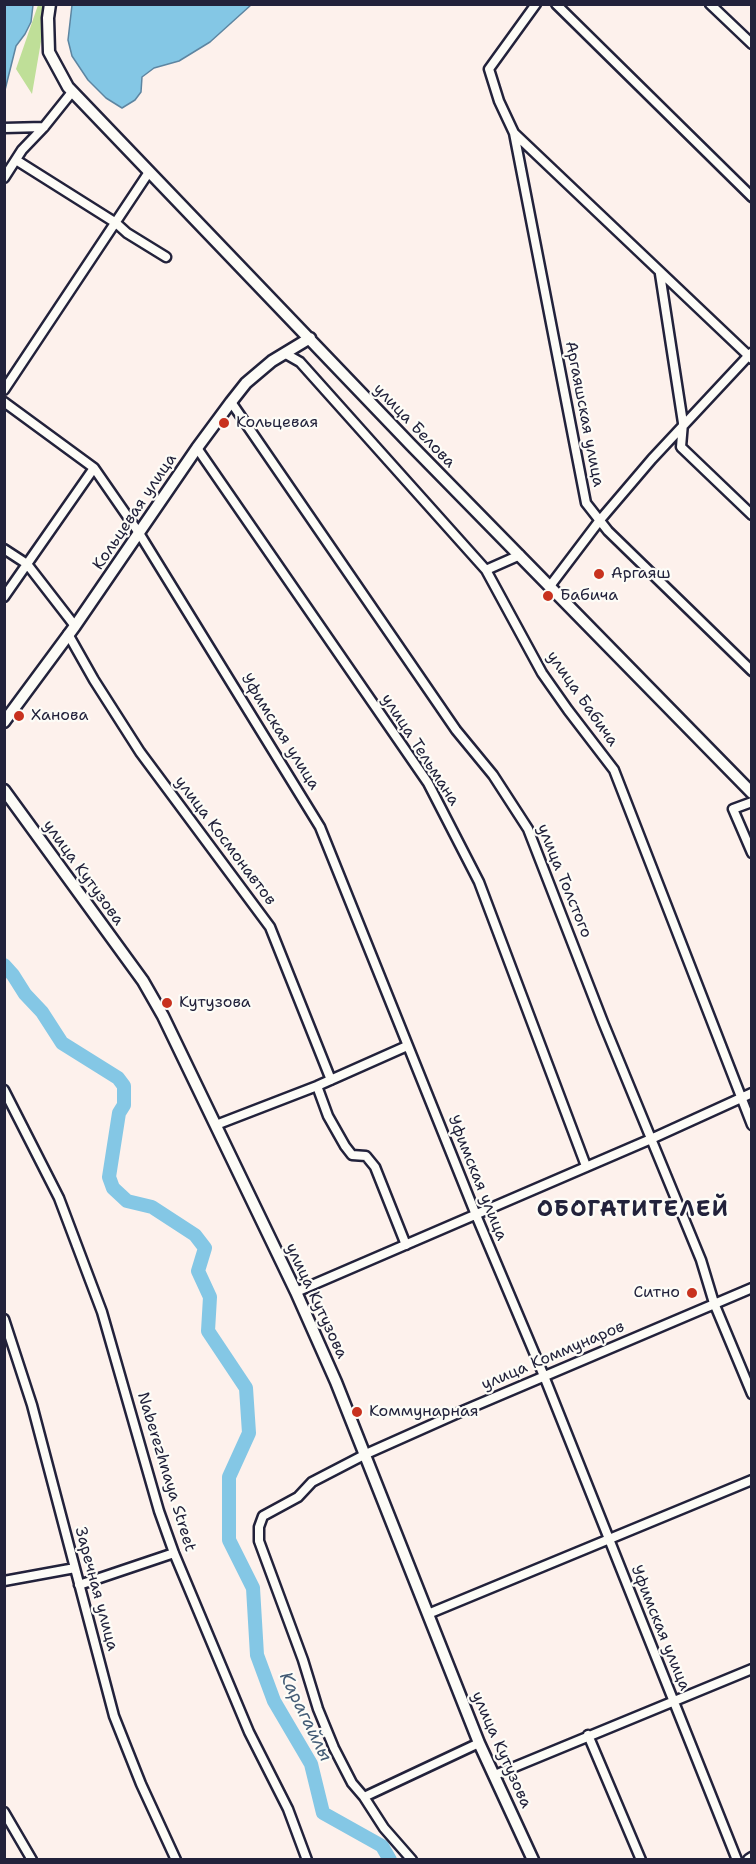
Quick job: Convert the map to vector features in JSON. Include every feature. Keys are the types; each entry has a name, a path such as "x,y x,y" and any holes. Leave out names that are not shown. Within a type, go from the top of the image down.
{"main road":[{"name":"улица Белова","path":"50,4 49,52 60,75 72,92 411,445 752,793"},
{"name":"Кольцевая улица","path":"4,722 8,710 72,630 197,448 246,383 272,361 310,338"},
{"name":"улица Кутузова","path":"4,790 143,981 163,1016 296,1292 366,1454 479,1743 533,1860"}],"street":[{"path":"536,4 489,69 514,134 750,356 683,423 600,520 550,586"},
{"path":"556,4 752,197"},
{"path":"710,4 752,44"},
{"path":"4,178 22,150 72,92"},
{"path":"4,128 44,127"},
{"name":"Аргаяшская улица","path":"514,134 586,503 600,520 752,671"},
{"path":"16,160 166,257"},
{"path":"4,390 149,172"},
{"path":"660,273 683,423 681,447 752,515"},
{"name":"улица Бабича","path":"286,354 308,370 486,570 542,673 614,770 752,1125"},
{"name":"Уфимская улица","path":"4,402 94,468 139,533 320,827 407,1046 544,1376 737,1860"},
{"name":"улица Толстого","path":"231,402 456,730 494,775 528,828 701,1260 714,1303 752,1394"},
{"name":"улица Тельмана","path":"197,448 428,783 479,882 586,1166"},
{"path":"4,597 94,468"},
{"name":"улица Космонавтов","path":"4,549 27,564 72,630 94,680 140,752 270,927 331,1080"},
{"path":"486,570 520,555"},
{"path":"752,802 734,809 752,853"},
{"path":"216,1125 317,1086 407,1046"},
{"path":"317,1086 328,1116 345,1146 352,1155 366,1156 375,1167 406,1245"},
{"name":"Naberezhnaya Street","path":"4,1090 59,1198 102,1312 159,1511 174,1553 249,1732 288,1809 307,1860"},
{"path":"296,1292 752,1093"},
{"name":"улица Коммунаров","path":"364,1797 352,1783 333,1748 318,1710 303,1660 259,1541 262,1516 298,1497 312,1482 366,1454 752,1288"},
{"name":"Заречная улица","path":"4,1319 32,1405 114,1716 141,1784 176,1860"},
{"path":"428,1614 752,1480"},
{"path":"79,1585 174,1553"},
{"path":"4,1581 75,1568"},
{"path":"495,1775 752,1669"},
{"path":"588,1735 641,1860"},
{"path":"412,1860 384,1828 364,1797 479,1743"},
{"path":"4,1812 32,1860"}],"green space":[{"path":"38,5 50,5 44,24 32,94 16,69"}],"water":[{"path":"5,4 33,5 31,22 16,46 5,90"},
{"path":"72,4 251,5 210,42 179,61 154,68 142,77 141,92 135,100 122,108 106,98 88,80 72,56 68,40"}],"waterway":[{"name":"Карагайлы","path":"4,965 25,994 42,1012 62,1043 118,1078 124,1086 124,1105 119,1113 109,1177 113,1188 127,1201 152,1207 195,1235 205,1248 198,1271 210,1297 208,1331 246,1388 249,1433 229,1477 229,1540 253,1588 257,1655 274,1701 311,1764 323,1813 382,1846 390,1860"}],"place":[{"name":"Кольцевая","path":"224,423"},
{"name":"Аргаяш","path":"599,574"},
{"name":"Бабича","path":"548,596"},
{"name":"Ханова","path":"19,716"},
{"name":"Кутузова","path":"167,1003"},
{"name":"Ситно","path":"692,1293"},
{"name":"Коммунарная","path":"357,1412"}],"district":[{"name":"ОБОГАТИТЕЛЕЙ","path":"633,1210"}]}
